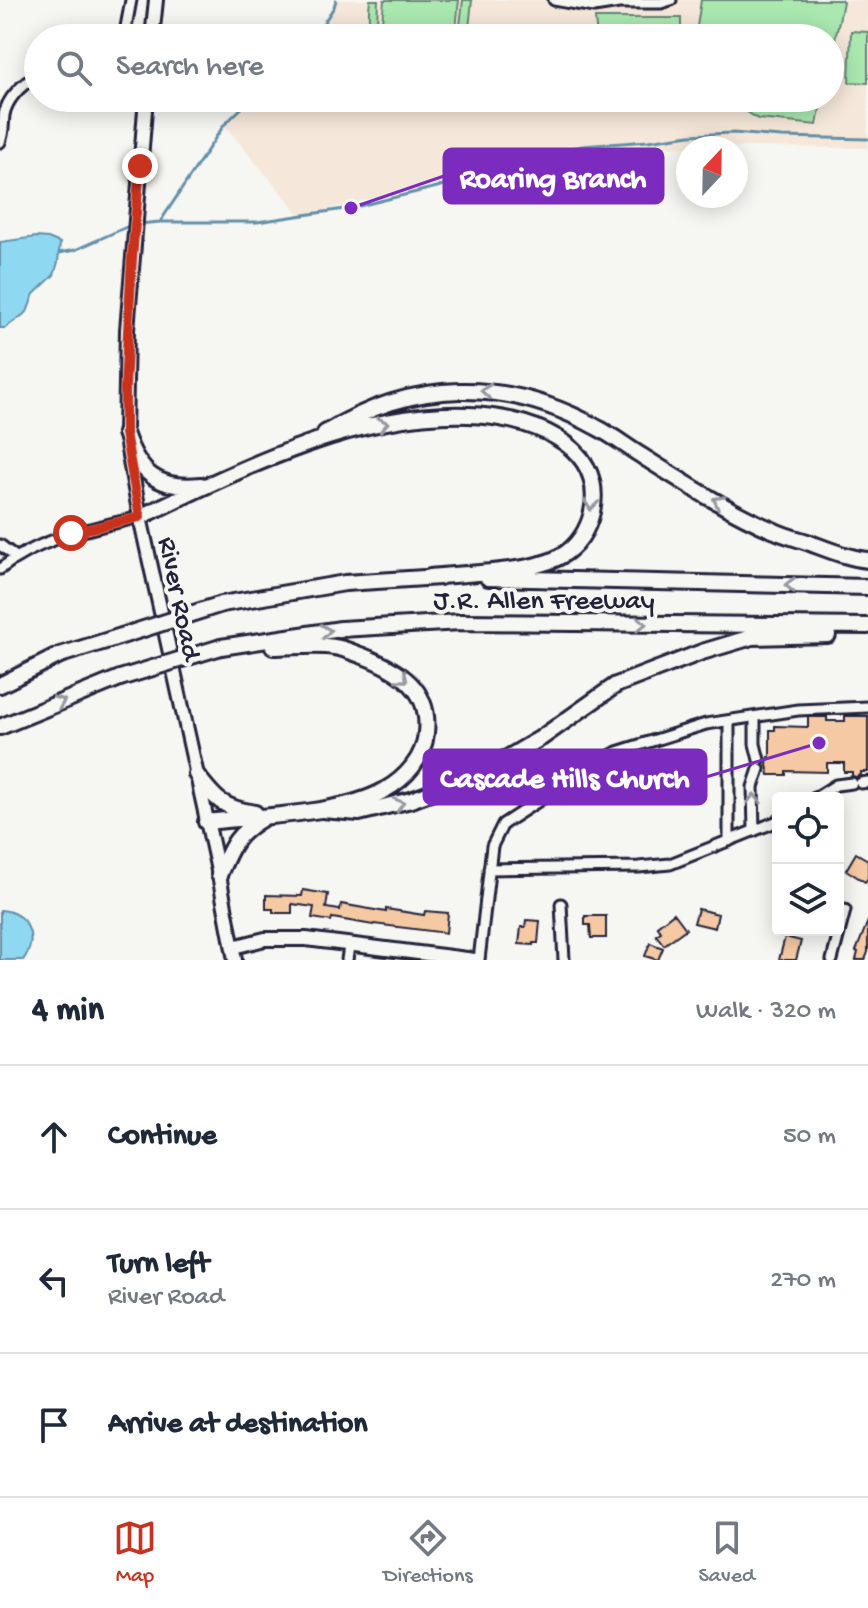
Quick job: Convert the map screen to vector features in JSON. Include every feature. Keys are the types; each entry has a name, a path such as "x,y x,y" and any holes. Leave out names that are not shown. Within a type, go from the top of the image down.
{"highway":[{"path":"307,443 344,421 379,405 405,398 457,390 509,394 547,405 596,426 716,501 774,531 868,560"},
{"path":"140,517 307,443 402,420 468,415 507,419 533,427 568,444 578,453 590,476 593,502 587,528 571,549 536,566 430,577"},
{"path":"125,433 132,453 153,478 173,485 209,484"},
{"name":"J.R. Allen Freeway","path":"0,685 60,655 222,604 345,583 430,577 868,587"},
{"name":"J.R. Allen Freeway","path":"221,647 341,629 461,622 868,626"},
{"path":"206,822 322,810 359,813 411,800 460,782 507,758 616,685 702,652 752,637 868,634"},
{"path":"0,727 120,678 221,647 336,646 386,665 407,678 426,712 427,726 422,751 397,782 375,795 322,810"},
{"path":"196,774 223,804 241,811 267,815"},
{"path":"219,875 230,849 243,830 267,815"}],"main road":[{"path":"153,24 156,0"},
{"name":"River Road","path":"145,112 127,330 125,433 140,517 234,954"},
{"path":"234,954 265,939 306,939 477,960"}],"street":[{"path":"127,24 131,0"},
{"path":"554,0 594,7 671,0"},
{"path":"0,142 9,102 24,84"},
{"path":"0,569 45,542 140,517"},
{"path":"0,545 16,557"},
{"path":"477,960 492,846 503,824 594,765 617,752 706,724 798,710 868,707"},
{"path":"754,831 753,787 759,764 755,717"},
{"path":"729,721 729,841"},
{"path":"825,792 836,785 861,783"},
{"path":"489,869 670,864 772,824"},
{"path":"561,904 564,960"},
{"path":"832,960 845,910"},
{"path":"347,960 349,946"}],"shaded area":[{"path":"336,0 868,0 868,148 748,147 748,136 676,136 676,147 582,146 301,216 224,125 237,112 844,112 844,24 324,24"}],"green space":[{"path":"370,0 378,0 377,24 370,24"},
{"path":"384,0 459,0 457,24 382,22"},
{"path":"463,0 472,0 469,24 460,24"},
{"path":"701,0 843,2 838,24 697,24"},
{"path":"595,18 681,18 681,24 596,24"},
{"path":"851,31 868,32 868,83 849,82"},
{"path":"747,112 819,112 817,125 758,119"}],"water":[{"path":"36,237 60,243 54,275 34,294 27,312 5,328 0,328 0,242"},
{"path":"0,910 17,915 28,928 30,943 23,960 0,960"}],"building":[{"path":"845,716 868,716 868,772 861,772 856,777 852,776 852,772 844,772 844,763 827,763 827,772 786,771 786,775 769,775 770,730 775,730 775,726 808,727 808,717 845,721"},
{"path":"856,853 868,860 868,878 865,882 846,870"},
{"path":"303,890 328,894 326,908 340,910 341,904 386,912 386,909 424,915 425,911 448,913 446,933 312,918 314,907 292,904 292,913 273,913 273,909 266,909 266,895 302,896"},
{"path":"698,909 718,914 715,928 694,923"},
{"path":"674,913 686,929 664,945 656,935 661,932 657,926"},
{"path":"585,916 606,916 606,938 591,938 590,925 585,925"},
{"path":"526,920 540,921 538,943 533,945 519,944 521,927 525,927"},
{"path":"868,921 868,952 865,960 856,960 856,951"},
{"path":"785,937 801,941 796,960 779,960"},
{"path":"650,943 663,948 658,960 645,956"}],"waterway":[{"path":"323,24 336,0"},
{"path":"160,222 224,125 237,112"},
{"path":"138,224 257,222 351,208 582,146 733,133 868,139"},
{"path":"59,253 75,250 131,225"}],"place":[{"name":"Roaring Branch","path":"351,208"},
{"name":"Cascade Hills Church","path":"819,743"}],"route":[{"path":"71,533 140,517 125,433 127,330 140,166"}]}
